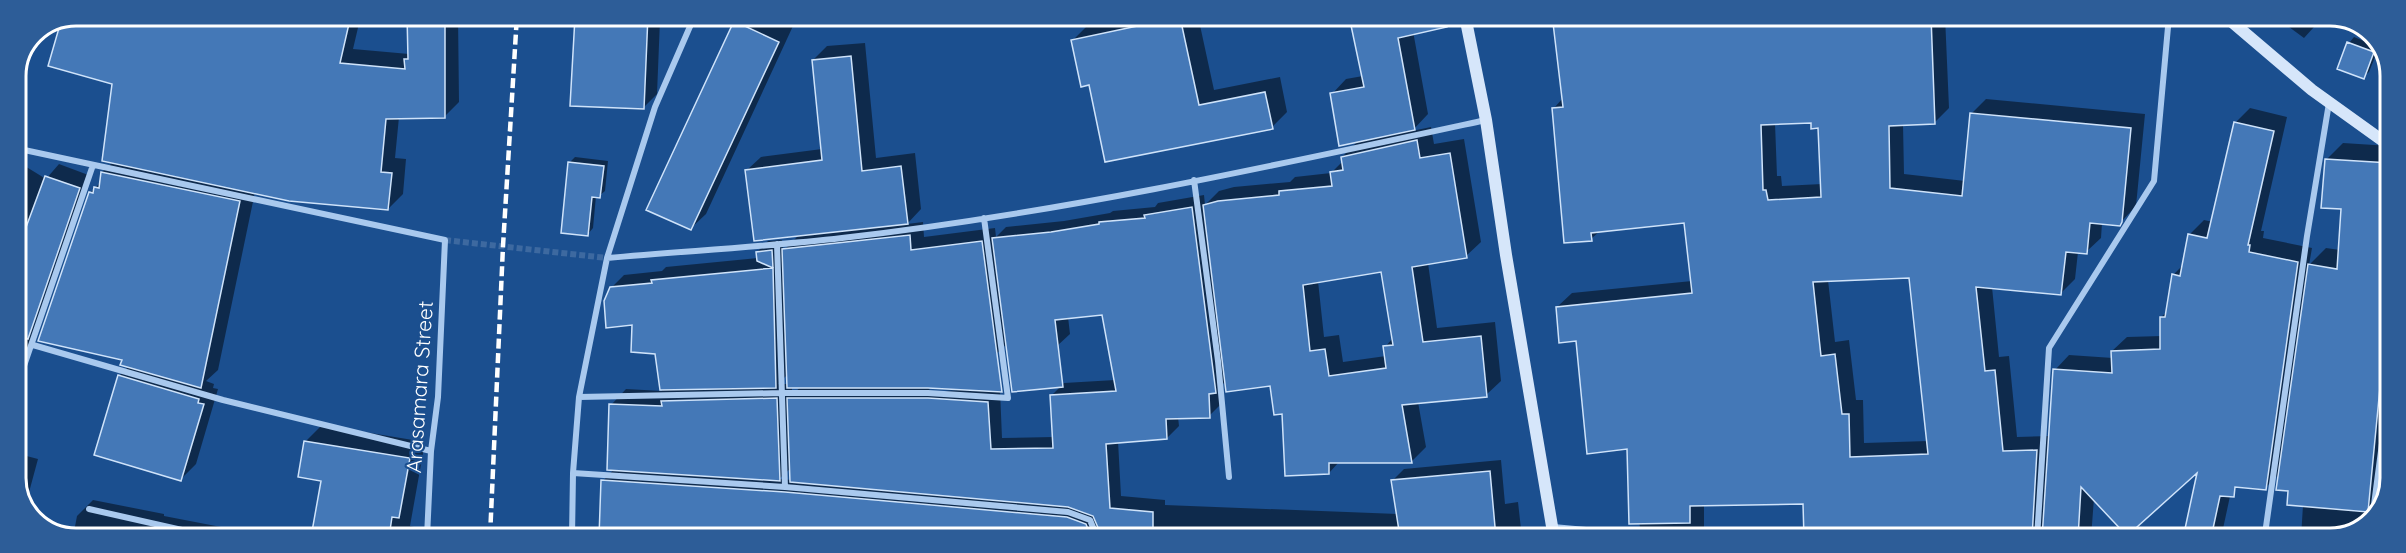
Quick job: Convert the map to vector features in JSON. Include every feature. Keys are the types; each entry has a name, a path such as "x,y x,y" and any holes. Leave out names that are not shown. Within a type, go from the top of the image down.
{"street":[{"path":"572,528 573,473 579,398 607,258 655,106 690,26"},
{"path":"1468,26 1486,120 1506,255 1552,528"},
{"path":"2038,528 2049,348 2154,181 2168,26"},
{"path":"2237,26 2329,103 2380,139"},
{"path":"2266,528 2307,236 2329,103"},
{"path":"607,258 842,238 984,218 1194,180 1486,120"},
{"path":"26,150 93,165 26,363"},
{"name":"Arasamara Street","path":"93,165 445,240 438,397 431,451 427,528"},
{"path":"1194,180 1218,361 1229,477"},
{"path":"579,398 783,393 928,393 1008,398 984,218"},
{"path":"777,244 785,487"},
{"path":"33,345 223,400 431,451"},
{"path":"2374,501 2380,459"},
{"path":"573,473 785,487 1068,512 1090,520 1093,528"},
{"path":"89,509 173,528"}],"building":[{"path":"66,26 348,26 340,63 405,69 404,59 408,59 407,26 445,26 445,118 386,119 381,172 392,173 388,210 289,201 102,161 112,84 48,66 59,28"},
{"path":"574,26 648,26 644,109 570,106"},
{"path":"732,26 745,26 779,42 691,230 646,210"},
{"path":"1137,26 1182,26 1199,105 1265,92 1273,129 1105,162 1089,85 1081,87 1071,40"},
{"path":"1351,26 1447,26 1398,38 1415,130 1339,146 1330,93 1364,87"},
{"path":"1553,26 1931,26 1935,124 1889,126 1890,188 1962,196 1970,113 2131,128 2122,222 2120,226 2090,223 2087,254 2066,252 2061,295 1976,287 1985,371 1995,370 2003,451 2037,450 2033,528 1804,528 1803,504 1690,506 1690,523 1629,524 1627,449 1587,454 1576,341 1559,343 1556,307 1692,293 1684,223 1591,233 1592,241 1564,243 1552,108 1563,107","holes":["1811,123 1811,129 1818,128 1821,197 1768,200 1766,190 1763,190 1761,125","1909,278 1928,454 1850,457 1849,414 1842,414 1835,354 1821,356 1813,282"]},
{"path":"2347,42 2374,52 2364,79 2337,69"},
{"path":"851,56 862,171 901,166 908,224 754,241 745,170 822,160 812,60"},
{"path":"2234,122 2274,131 2248,245 2250,245 2249,252 2298,262 2266,490 2235,487 2234,497 2220,496 2213,528 2185,528 2197,473 2136,528 2119,528 2081,487 2079,528 2043,528 2053,369 2112,373 2111,351 2160,349 2160,317 2165,317 2172,274 2180,276 2188,234 2207,238"},
{"path":"1417,140 1420,158 1450,153 1467,258 1412,267 1423,342 1481,336 1487,397 1402,405 1412,463 1329,463 1329,474 1285,476 1282,414 1274,415 1270,386 1226,392 1203,205 1218,201 1279,195 1279,191 1332,186 1330,172 1343,170 1341,157","holes":["1381,272 1393,345 1383,346 1386,368 1329,376 1325,349 1310,351 1303,285"]},
{"path":"2325,159 2380,162 2380,387 2368,510 2366,512 2287,505 2288,491 2276,490 2308,264 2337,269 2341,209 2321,208"},
{"path":"568,162 604,166 600,198 592,197 588,236 561,233"},
{"path":"101,172 240,201 201,388 120,365 122,360 38,341 89,192 93,193 94,187 99,188"},
{"path":"45,176 80,188 28,339 26,339 26,227"},
{"path":"1192,207 1216,393 1209,394 1210,418 1166,419 1167,439 1106,444 1110,508 1153,512 1153,528 1098,528 1093,516 1068,507 790,482 787,398 928,398 988,402 991,449 1053,448 1050,395 1116,391 1102,315 1055,320 1063,387 1012,392 992,238 1051,232 1099,224 1099,222 1145,218 1144,215"},
{"path":"910,235 911,250 982,241 1002,392 928,388 787,388 782,249"},
{"path":"772,250 773,268 757,261 756,252"},
{"path":"773,268 776,388 660,390 655,354 631,352 632,325 606,328 604,301 610,287 652,283 651,280"},
{"path":"118,375 199,399 198,403 204,404 181,481 94,455"},
{"path":"777,398 780,481 607,470 609,404 662,406 661,401"},
{"path":"304,441 410,458 399,518 392,517 390,528 313,528 321,481 298,477"},
{"path":"1490,471 1495,528 1399,528 1391,480"},
{"path":"601,480 785,492 1067,517 1086,524 1088,528 599,528"}],"tunnel":[{"path":"445,240 607,258"}],"railway":[{"path":"490,528 503,246 516,26"}]}
